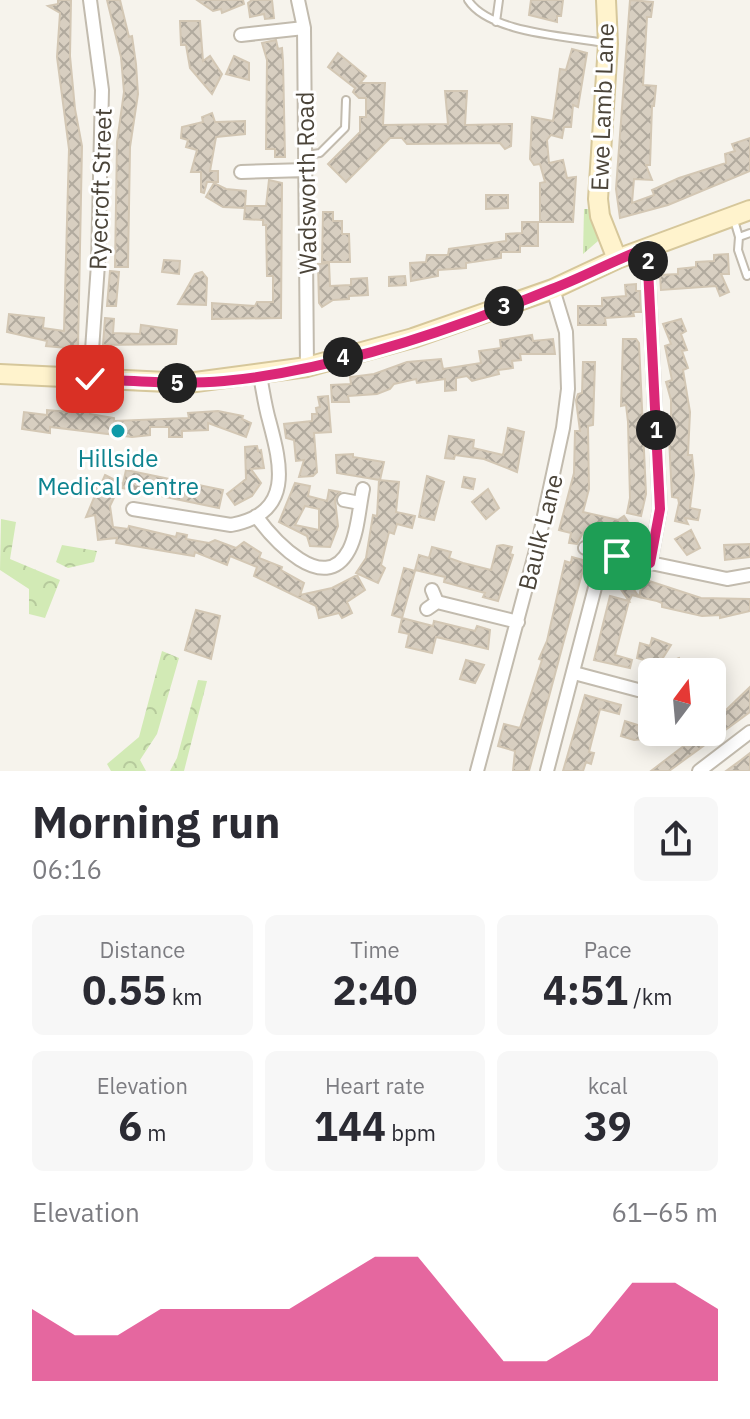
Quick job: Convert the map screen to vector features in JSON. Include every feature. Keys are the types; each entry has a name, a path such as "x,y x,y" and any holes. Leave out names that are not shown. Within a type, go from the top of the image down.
{"main road":[{"name":"Ewe Lamb Lane","path":"606,0 608,44 598,199 600,216 617,259"},
{"path":"0,374 188,383 260,376 307,367 413,338 553,289 617,259 742,213"}],"street":[{"name":"Ryecroft Street","path":"90,0 102,90 98,264 90,379"},
{"name":"Wadsworth Road","path":"298,0 304,28 307,367"},
{"path":"241,35 304,28"},
{"path":"241,172 306,170"},
{"path":"647,248 660,509 650,563"},
{"name":"Baulk Lane","path":"477,771 557,464 568,389 566,332 553,289"},
{"path":"133,509 231,525 256,516 270,502 281,478 279,452 260,376"},
{"path":"256,516 283,549 321,568 337,563 347,553 363,489"},
{"path":"148,512 150,497"},
{"path":"344,500 360,503"},
{"path":"585,548 727,579 750,575"},
{"path":"547,771 598,576 606,562 617,556"},
{"path":"432,600 518,622"},
{"path":"574,673 638,690"},
{"path":"699,771 750,732"}],"lane":[{"path":"468,0 474,9 496,22 608,44"},
{"path":"496,22 499,0"},
{"path":"306,155 320,153 345,128 346,100"},
{"path":"742,213 738,250 747,276 750,274"},
{"path":"739,237 750,233"}],"green space":[{"path":"584,209 590,209 598,241 583,254"},
{"path":"1,519 16,522 10,559 60,580 45,618 29,614 29,589 0,570"},
{"path":"62,545 97,551 94,562 68,568 56,562"},
{"path":"162,651 179,658 157,734 140,760 146,771 111,771 107,764 139,737"},
{"path":"198,680 207,681 184,771 170,771 177,758"}],"building":[{"path":"58,0 71,0 70,56 82,146 78,349 46,346 47,341 7,332 9,314 44,318 43,328 64,331 69,149 57,57 60,13 48,6 58,4"},
{"path":"107,0 120,0 129,37 132,36 136,64 138,94 130,147 128,267 115,267 117,142 124,92 121,57"},
{"path":"197,0 243,0 244,4 222,13 221,9 213,11"},
{"path":"252,0 272,0 274,18 265,19 264,14 250,17 248,3"},
{"path":"531,0 563,0 557,22 529,15"},
{"path":"630,0 653,2 651,17 647,17 643,85 656,86 652,106 650,165 646,165 652,180 634,179 632,203 654,195 652,190 679,178 726,163 725,154 735,151 732,144 750,138 750,171 668,205 620,218 616,189"},
{"path":"180,21 200,21 203,61 210,56 222,74 212,94 190,68 186,45 181,45"},
{"path":"276,40 278,49 282,48 283,61 285,157 275,157 275,149 266,149 267,60 262,43"},
{"path":"572,49 587,53 578,107 573,105 571,127 564,127 562,138 551,135 547,140 549,163 563,160 567,178 576,177 573,222 540,222 540,183 545,182 540,164 534,165 530,159 532,117 553,121 560,69 566,70"},
{"path":"338,53 366,76 360,83 385,83 383,125 448,124 445,91 467,91 465,125 512,124 511,146 505,149 500,143 407,144 402,138 390,138 346,182 328,164 360,132 360,117 366,117 366,98 359,98 353,92 355,88 328,67"},
{"path":"234,56 249,63 249,80 226,74"},
{"path":"212,113 215,122 245,121 245,134 216,137 210,171 218,171 218,182 207,182 204,193 201,192 201,172 191,172 197,150 186,147 188,140 181,138 182,127 203,122 202,117"},
{"path":"269,180 282,183 281,318 212,319 212,303 255,306 257,302 273,302 273,276 267,276 266,225 263,225 263,220 244,219 245,208 223,207 206,197 214,183 226,189 246,191 245,206 266,206"},
{"path":"486,195 508,195 508,208 486,209"},
{"path":"323,212 333,212 333,221 342,221 342,234 349,234 350,262 322,262"},
{"path":"522,222 538,222 538,246 520,246 520,252 501,252 501,258 466,263 466,268 438,270 438,276 411,281 410,263 426,262 427,255 448,255 449,249 506,241 506,234 522,233"},
{"path":"728,254 729,274 721,274 729,292 720,296 716,286 661,290 660,275 678,274 678,269 696,267 696,262 714,261 714,255"},
{"path":"164,260 180,261 179,274 162,272"},
{"path":"329,263 330,286 351,285 351,279 367,278 368,295 333,300 322,307 319,303 318,264"},
{"path":"110,271 119,272 116,306 107,306"},
{"path":"202,272 207,278 206,305 178,304 195,274"},
{"path":"405,276 406,285 389,286 389,277"},
{"path":"636,284 636,291 640,291 641,312 633,312 634,316 605,318 606,325 578,325 578,306 602,306 602,298 626,296 625,285"},
{"path":"105,318 114,319 113,333 140,334 141,325 177,330 176,344 103,345"},
{"path":"681,319 686,331 681,334 687,350 682,351 688,368 683,370 690,412 688,455 692,455 694,475 690,508 700,510 698,520 685,518 688,524 675,521 679,503 678,498 672,497 668,418 671,418 671,400 666,382 672,380 665,346 671,344 663,324"},
{"path":"532,335 533,341 553,339 555,354 520,354 521,360 512,361 513,368 498,370 499,374 472,381 467,376 456,378 456,390 445,391 445,379 417,383 416,379 394,384 377,394 348,396 349,402 332,402 331,385 351,384 350,377 374,374 407,362 441,359 443,369 481,363 479,351 501,348 500,340"},
{"path":"623,339 636,339 639,343 646,494 641,516 627,513 630,498 628,422 626,405 621,406"},
{"path":"583,362 595,362 593,425 588,426 589,489 583,512 618,520 624,516 634,531 620,539 611,526 608,537 584,531 577,544 569,543 571,533 559,530 574,473 575,431 580,431 576,400 582,393"},
{"path":"328,396 331,432 314,433 317,472 313,476 299,477 304,460 296,461 294,440 286,438 284,424 312,421 312,414 317,414 316,408 320,407 318,397"},
{"path":"71,406 91,410 90,414 114,418 114,421 189,418 188,413 218,411 243,416 242,419 251,423 246,437 208,423 208,430 182,431 182,437 169,437 169,427 150,427 150,435 132,437 50,427 50,433 22,429 24,412 47,415 47,410 70,412"},
{"path":"508,428 524,432 517,472 484,459 455,455 454,459 445,458 449,436 474,440 473,448 503,455"},
{"path":"257,446 258,451 261,450 264,468 251,469 261,483 252,496 235,505 227,494 246,479 245,447"},
{"path":"353,454 353,457 384,462 380,480 337,473 336,455"},
{"path":"126,470 223,490 219,508 122,488"},
{"path":"105,475 121,483 110,506 113,527 128,529 129,526 176,537 177,533 187,535 186,539 209,543 215,540 236,548 244,542 261,553 259,558 282,567 281,570 304,583 300,595 332,588 357,575 365,590 347,602 352,613 342,618 339,613 319,618 316,606 254,576 257,567 230,556 227,565 195,552 194,556 116,543 117,538 98,540 95,515 86,517 96,493 93,485 102,482"},
{"path":"427,476 444,482 434,520 419,517"},
{"path":"464,477 475,479 473,489 462,487"},
{"path":"379,480 399,482 396,512 415,516 412,528 397,524 394,534 389,532 381,565 385,568 378,583 356,573 366,558 373,515 377,516"},
{"path":"295,483 310,486 308,496 327,501 329,490 340,492 335,499 338,526 330,547 310,546 307,536 279,522","holes":["305,506 319,509 319,530 295,525"]},
{"path":"488,489 499,508 486,519 472,502"},
{"path":"691,530 700,548 687,555 675,539"},
{"path":"750,544 750,557 725,560 724,545"},
{"path":"497,546 512,547 510,554 513,555 498,601 483,597 485,593 444,582 445,577 415,570 419,555 429,558 432,547 451,552 449,558 491,570"},
{"path":"572,557 583,560 584,566 529,771 513,771 515,751 498,746 504,724 520,728 542,660 539,659 547,641 565,561 571,563"},
{"path":"404,568 415,571 402,618 392,615"},
{"path":"624,575 639,597 632,595 629,601 615,581"},
{"path":"643,579 701,598 750,599 750,611 720,618 720,615 702,616 662,607 662,603 639,597"},
{"path":"610,596 629,601 615,655 632,660 630,668 594,660"},
{"path":"196,610 220,616 211,659 185,650"},
{"path":"402,618 433,626 434,621 475,631 477,626 490,630 488,649 436,637 432,653 406,647 409,634 399,632"},
{"path":"652,638 671,645 663,658 637,658 640,643 650,646"},
{"path":"466,660 484,665 475,683 460,679"},
{"path":"750,687 750,712 726,729 726,710"},
{"path":"585,695 621,705 619,714 600,709 589,752 594,753 591,764 586,762 583,771 563,771"},
{"path":"625,721 638,725 638,740 621,736"},
{"path":"684,746 703,746 669,771 651,771"},
{"path":"750,753 750,771 726,771 741,760"}],"place":[{"name":"Hillside Medical Centre","path":"118,431"}],"route":[{"path":"90,379 188,383 226,381 307,367 413,338 553,289 647,248 660,509 650,563 617,556"}]}
